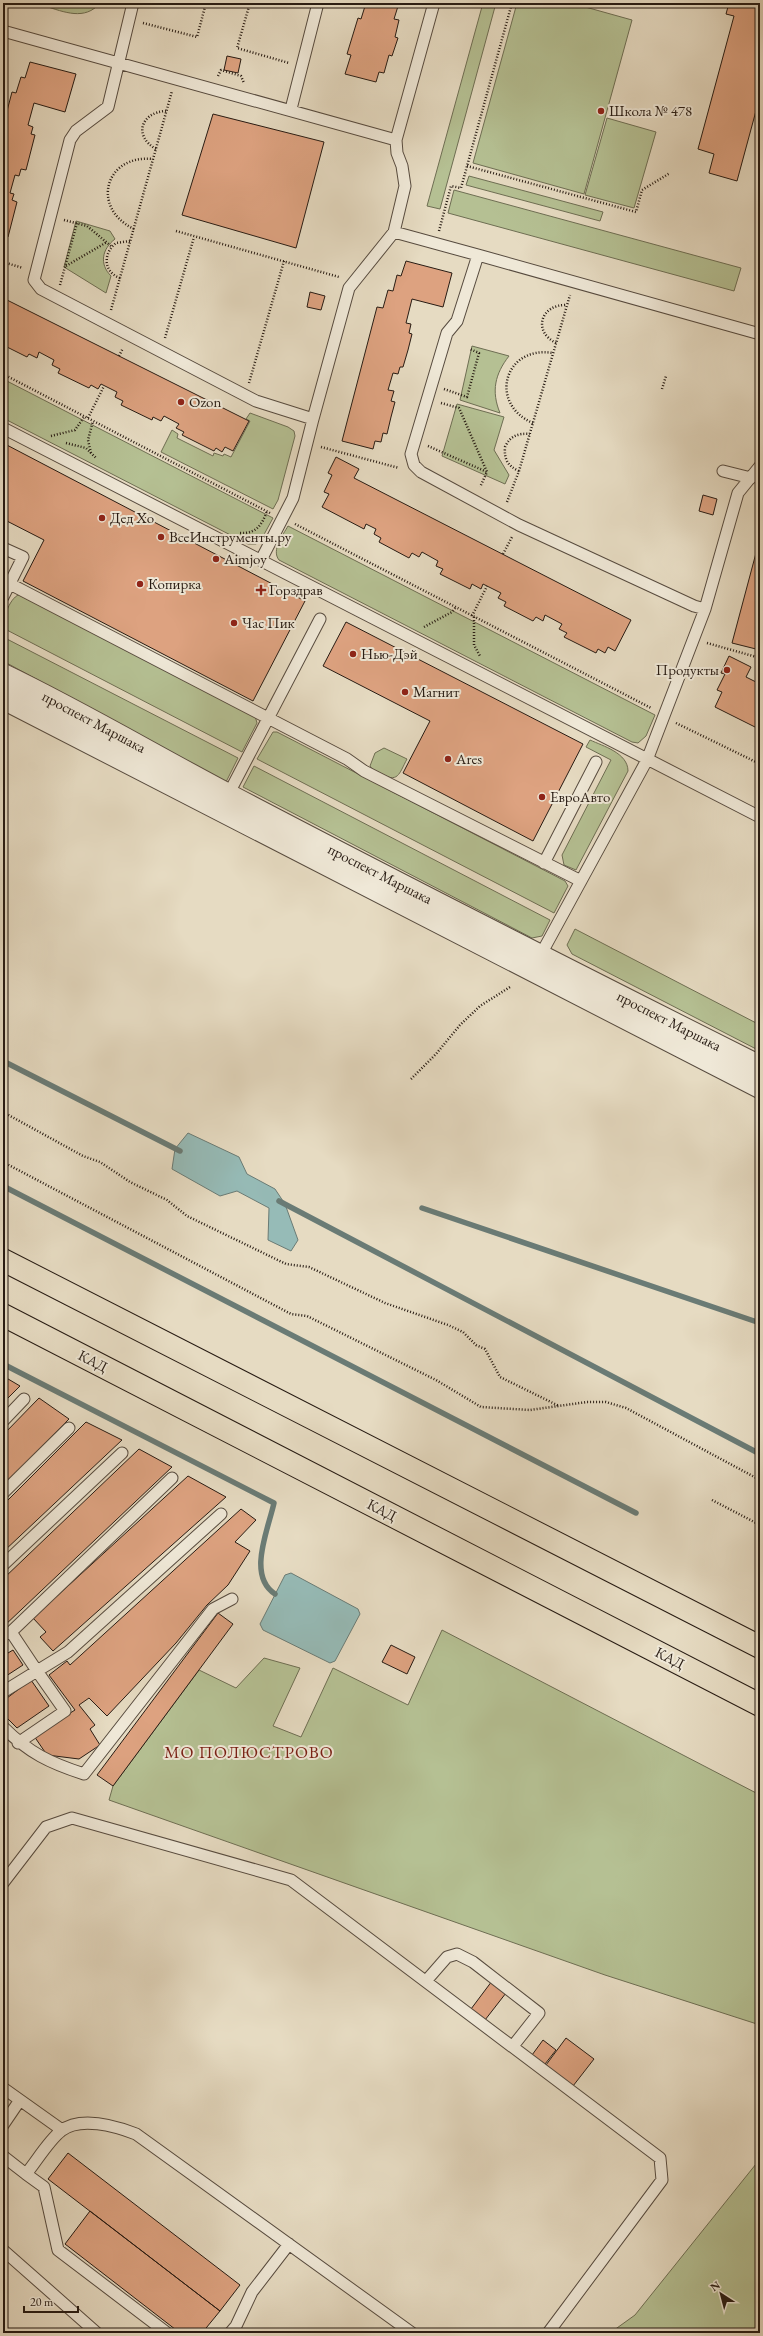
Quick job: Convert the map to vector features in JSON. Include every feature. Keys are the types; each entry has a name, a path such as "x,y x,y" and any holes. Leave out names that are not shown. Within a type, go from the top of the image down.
{"highway":[{"path":"3,1260 760,1647"},
{"name":"КАД","path":"3,1315 760,1705"}],"street":[{"name":"проспект Маршака","path":"3,675 58,701 228,795 540,956 760,1066"},
{"name":"проспект Маршака","path":"3,698 760,1087"}],"lane":[{"path":"133,3 128,18 108,107 76,131 70,140 34,280 41,289 256,401 313,420"},
{"path":"291,109 318,3"},
{"path":"260,560 294,498 313,420 349,288 394,232 405,186 402,166 397,153 396,140 434,3"},
{"path":"3,31 117,64 291,109 396,140"},
{"path":"394,232 760,334"},
{"path":"478,255 457,321 447,333 410,454 414,465 421,472 520,525 694,606 705,609"},
{"path":"3,428 760,817"},
{"path":"540,956 647,760 705,609 738,494 760,466"},
{"path":"723,471 750,478"},
{"path":"3,548 23,558 3,597"},
{"path":"10,584 347,759 364,771 581,882"},
{"path":"228,795 320,619"},
{"path":"544,863 596,762"},
{"path":"3,1421 24,1399"},
{"path":"3,1493 69,1428"},
{"path":"3,1565 122,1453"},
{"path":"18,1743 65,1711 37,1671 7,1633 172,1478"},
{"path":"3,1692 68,1652 221,1514"},
{"path":"3,1727 18,1743 50,1763 84,1774 213,1609 232,1599"},
{"path":"3,1883 46,1827 72,1818 291,1880 660,2158 662,2180 548,2333"},
{"path":"426,1981 447,1957 456,1954 473,1962 539,2013 513,2046"},
{"path":"3,2088 62,2130"},
{"path":"3,2125 20,2100"},
{"path":"26,2174 62,2130 87,2122 116,2127 136,2134 412,2333"},
{"path":"3,2156 44,2187 58,2250 167,2333"},
{"path":"230,2333 236,2326 252,2292 289,2244"},
{"path":"3,2250 98,2333"}],"path":[{"path":"128,18 197,37 206,3"},
{"path":"250,3 237,48 302,66"},
{"path":"438,233 451,186 461,188 512,3"},
{"path":"142,29 145,17"},
{"path":"288,69 290,63"},
{"path":"212,78 220,74 221,70 241,76 242,81 248,87"},
{"path":"110,312 172,90"},
{"path":"156,149 149,145 143,136 143,126 147,117 156,112 166,111"},
{"path":"134,229 123,224 111,209 107,196 109,184 114,173 123,164 137,158 153,159"},
{"path":"467,166 636,212 642,190 670,172"},
{"path":"62,219 88,226 111,246"},
{"path":"60,286 77,223"},
{"path":"176,231 343,278"},
{"path":"164,341 194,237"},
{"path":"120,278 111,272 107,266 106,258 111,246 121,241 130,241"},
{"path":"66,266 107,242"},
{"path":"249,385 284,261"},
{"path":"3,262 23,268"},
{"path":"501,504 509,502 574,282"},
{"path":"556,343 550,340 543,332 542,323 544,316 551,308 558,305 567,305"},
{"path":"119,356 125,345"},
{"path":"444,389 467,397 479,352 470,349"},
{"path":"533,424 520,417 511,406 507,397 507,378 517,362 525,356 544,352 553,353"},
{"path":"3,374 760,764"},
{"path":"662,389 666,376"},
{"path":"54,439 46,436 75,430 86,417 104,386"},
{"path":"440,403 459,408 487,472 478,491"},
{"path":"91,453 88,440 92,421"},
{"path":"519,471 512,468 506,462 505,447 514,436 521,433 530,434"},
{"path":"61,442 76,444 86,448 99,461"},
{"path":"316,445 399,468"},
{"path":"428,445 487,472"},
{"path":"238,533 247,533 256,529 262,524 267,511"},
{"path":"503,554 514,533"},
{"path":"481,658 474,645 473,616 487,586"},
{"path":"424,627 456,607"},
{"path":"705,642 760,658"},
{"path":"411,1079 436,1054 460,1025 480,1006 510,987"},
{"path":"3,1112 72,1150 100,1162 130,1182 167,1200 187,1216 286,1264 309,1267 385,1303 448,1325 463,1332 476,1345 485,1348 500,1377 561,1407"},
{"path":"3,1162 291,1314 308,1316 436,1380 481,1407 530,1410 561,1407 587,1402 606,1402 626,1408 760,1480"},
{"path":"712,1500 760,1525"}],"green space":[{"path":"46,3 100,3 88,12 74,14 45,6"},
{"path":"483,3 496,3 440,209 427,206"},
{"path":"517,3 571,3 632,20 584,194 473,163"},
{"path":"607,118 656,132 634,208 585,195"},
{"path":"469,176 603,212 600,221 466,185"},
{"path":"454,190 741,268 734,291 448,213"},
{"path":"76,221 110,231 115,239 107,247 104,257 105,267 111,276 106,293 64,267"},
{"path":"472,346 509,356 500,369 496,383 495,390 497,405 500,413 460,400"},
{"path":"3,379 273,518 261,540 256,544 248,544 3,418"},
{"path":"457,404 504,417 494,450 509,475 505,484 442,456"},
{"path":"250,413 288,427 294,431 295,436 278,500 273,509 161,452 172,430 178,434 177,438 213,456 214,453 223,456 224,454 231,457 250,421 246,419"},
{"path":"288,526 655,715 646,736 638,743 632,742 279,560 276,552 277,547"},
{"path":"21,594 255,716 257,723 242,752 3,628 4,619 10,603"},
{"path":"3,637 238,758 226,782 3,661"},
{"path":"273,732 277,732 565,881 568,886 554,913 257,759"},
{"path":"590,740 614,751 624,759 628,771 576,870 564,865 562,855 611,760 586,747"},
{"path":"384,748 407,759 397,776 391,778 374,770 370,766 375,753"},
{"path":"254,766 550,920 542,936 532,938 243,787"},
{"path":"575,929 760,1025 760,1051 572,954 567,945"},
{"path":"442,1630 760,1795 760,2025 605,1975 109,1800 113,1786 199,1670 236,1688 264,1658 300,1668 273,1726 301,1737 333,1668 408,1705"},
{"path":"760,2159 760,2333 610,2333 635,2315"}],"water":[{"path":"188,1133 239,1157 247,1174 275,1189 285,1204 298,1240 291,1251 268,1240 269,1208 237,1191 220,1196 172,1169 175,1149"},
{"path":"291,1573 358,1609 360,1614 335,1661 330,1663 263,1630 260,1624 285,1575"}],"building":[{"path":"366,3 399,3 394,19 399,20 395,37 398,38 392,56 389,55 384,73 379,72 376,82 345,74 351,55 347,54 358,18 361,19"},
{"path":"729,3 760,3 760,96 737,181 709,173 714,154 698,149 734,16 726,14"},
{"path":"227,56 241,59 238,73 224,70"},
{"path":"30,62 76,74 65,112 34,103 28,125 33,127 31,134 35,135 26,170 21,169 19,176 15,175 10,193 14,194 12,200 17,202 8,237 3,235 3,109 7,111 12,92 16,93 21,77 25,78"},
{"path":"213,114 324,142 296,248 182,215"},
{"path":"406,261 452,273 443,307 412,299 406,323 411,324 409,333 412,334 403,367 400,367 398,374 393,373 388,390 394,391 391,401 395,402 387,434 383,433 381,442 375,441 373,449 342,441 377,307 383,308 388,290 393,291 397,275 401,276"},
{"path":"310,292 325,296 321,310 307,307"},
{"path":"3,298 249,421 233,451 225,447 222,452 216,448 214,451 182,435 184,432 176,428 179,424 164,416 161,421 153,417 152,420 121,405 123,401 115,397 117,392 101,384 98,389 91,385 89,388 58,373 60,369 52,365 54,360 39,352 37,358 29,354 27,357 3,345"},
{"path":"3,443 305,601 253,701 23,581 44,540 3,519"},
{"path":"336,457 359,469 354,478 631,620 615,651 608,647 605,653 598,649 596,653 564,637 567,633 559,629 562,624 545,615 543,621 536,617 533,621 504,606 506,602 498,598 501,593 483,584 481,589 472,584 470,589 440,574 443,569 436,566 438,561 422,552 419,557 412,553 409,558 379,542 381,538 374,534 376,529 366,524 364,529 322,507 329,494 324,492 332,475 328,473"},
{"path":"703,495 717,499 713,515 699,511"},
{"path":"760,538 760,650 732,643"},
{"path":"346,622 583,744 533,841 403,773 430,721 323,666"},
{"path":"729,656 751,667 746,677 760,684 760,722 757,728 715,707 722,692 717,690 725,674 721,673"},
{"path":"3,1376 20,1386 3,1403"},
{"path":"39,1398 69,1419 3,1485 3,1435"},
{"path":"86,1422 122,1440 3,1552 3,1505"},
{"path":"139,1449 172,1467 3,1627 3,1579"},
{"path":"188,1476 226,1497 53,1651 40,1637 46,1632 33,1618"},
{"path":"241,1509 256,1520 235,1542 250,1551 228,1585 207,1605 176,1643 107,1716 89,1698 79,1705 95,1725 90,1729 100,1745 79,1759 47,1755 34,1736 75,1710 49,1675 67,1661 70,1665"},
{"path":"218,1613 233,1624 113,1786 97,1775"},
{"path":"391,1645 415,1657 407,1674 382,1662"},
{"path":"3,1647 8,1653 13,1650 23,1665 3,1678"},
{"path":"31,1680 49,1706 17,1728 3,1714 3,1701"},
{"path":"492,1981 506,1993 485,2020 471,2009"},
{"path":"566,2038 594,2059 573,2086 546,2065"},
{"path":"543,2040 556,2050 545,2064 532,2055"},
{"path":"68,2153 240,2285 220,2311 48,2179"},
{"path":"90,2211 220,2311 202,2333 180,2333 65,2244"}],"waterway":[{"path":"3,1061 180,1151"},
{"path":"3,1186 636,1513"},
{"path":"279,1201 760,1454"},
{"path":"422,1208 760,1323"},
{"path":"3,1364 274,1503 264,1539 261,1564 262,1576 267,1586 275,1594"}],"place":[{"name":"Школа № 478","path":"601,111"},
{"name":"Ozon","path":"181,402"},
{"name":"Дед Хо","path":"102,518"},
{"name":"ВсеИнструменты.ру","path":"161,537"},
{"name":"Aimjoy","path":"216,559"},
{"name":"Копирка","path":"140,584"},
{"name":"Горздрав","path":"261,590"},
{"name":"Час Пик","path":"234,623"},
{"name":"Нью-Дэй","path":"353,654"},
{"name":"Продукты","path":"727,670"},
{"name":"Магнит","path":"405,692"},
{"name":"Ares","path":"448,759"},
{"name":"ЕвроАвто","path":"542,797"}],"district":[{"name":"МО ПОЛЮСТРОВО","path":"249,1752"}]}
